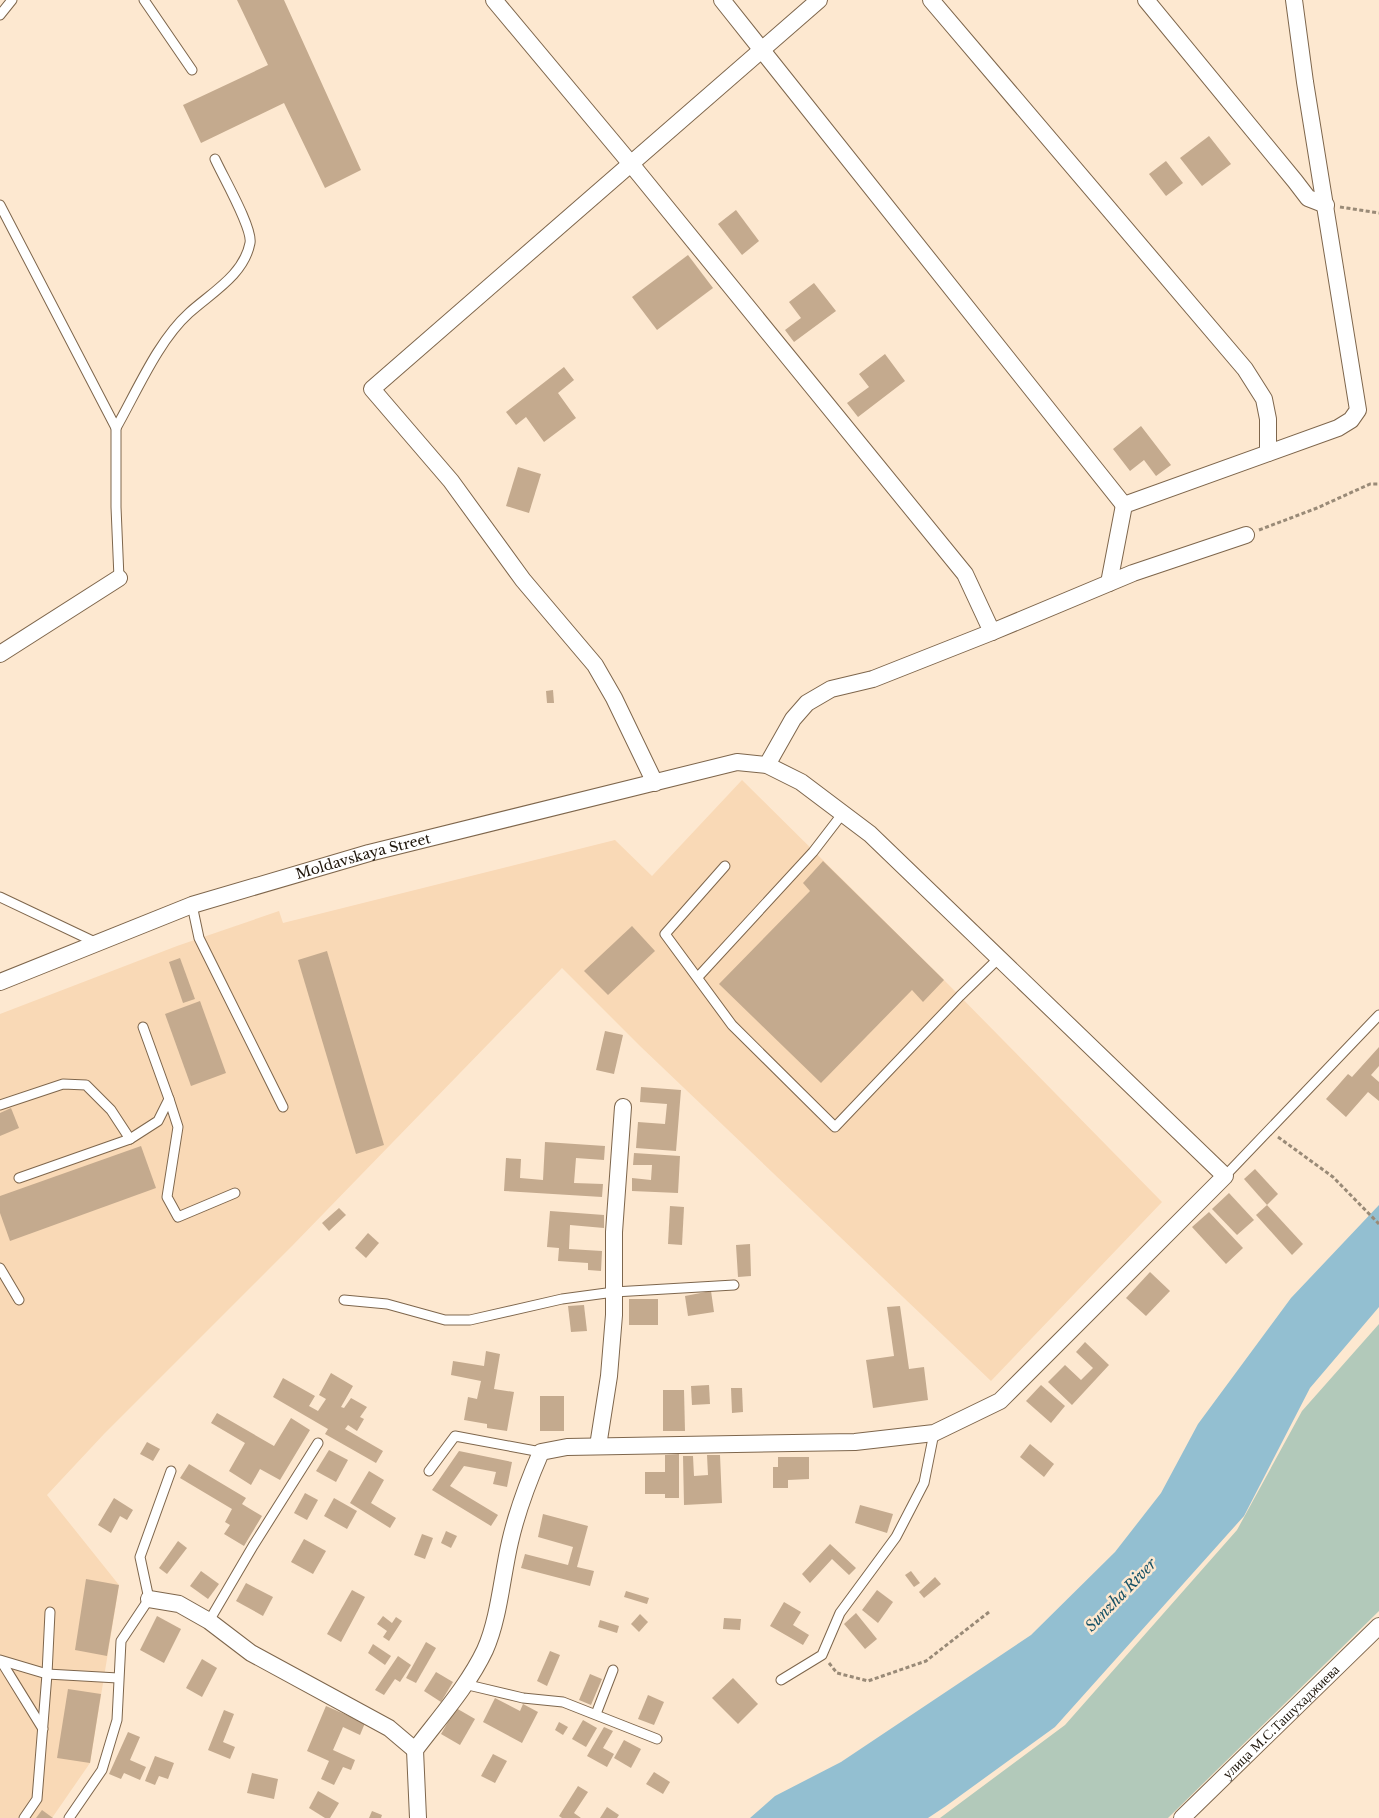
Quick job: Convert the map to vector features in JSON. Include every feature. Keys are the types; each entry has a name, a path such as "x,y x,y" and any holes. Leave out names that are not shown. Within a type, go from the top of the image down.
{"street":[{"path":"494,0 631,164 965,574 992,632"},
{"path":"722,0 1124,505 1109,583"},
{"path":"655,783 614,698 595,665 523,580 451,481 372,389 819,0"},
{"path":"931,0 1245,369 1264,399 1268,419 1268,453"},
{"path":"1146,0 1308,198 1326,205"},
{"path":"1124,505 1338,428 1351,420 1358,410 1305,82 1294,0"},
{"path":"418,1818 414,1750 464,1684 485,1650 495,1617 510,1542 521,1500 541,1452 567,1447 598,1446 855,1442 934,1433 1000,1401 1226,1176 870,834 801,782 766,766 793,719 807,703 831,689 873,679 1109,583 1182,555 1246,535"},
{"path":"0,654 119,578"},
{"name":"Moldavskaya Street","path":"0,982 192,905 369,853 737,762 766,766"},
{"path":"598,1446 609,1376 614,1315 614,1232 623,1107"},
{"path":"149,1599 179,1604 209,1621 251,1653 389,1728 414,1750"},
{"name":"улица М.С.Ташухаджиева","path":"1182,1818 1379,1626"}],"lane":[{"path":"0,15 12,0"},
{"path":"144,0 192,70"},
{"path":"116,428 168,335 189,313 222,287 244,261 251,241 247,225 215,159"},
{"path":"0,206 116,428 116,507 119,578"},
{"path":"698,977 814,852 843,813"},
{"path":"725,866 665,934 732,1025 835,1127 960,996 999,958"},
{"path":"0,897 98,943"},
{"path":"192,905 199,938 283,1107"},
{"path":"1226,1176 1379,1015"},
{"path":"143,1027 178,1127 167,1197 178,1217 235,1193"},
{"path":"0,1104 63,1084 86,1085 111,1110 130,1139"},
{"path":"19,1178 130,1139 158,1120 169,1099"},
{"path":"0,1268 18,1300"},
{"path":"344,1300 387,1304 445,1320 470,1320 562,1299 614,1292 734,1285"},
{"path":"780,1680 822,1655 840,1613 896,1537 924,1483 934,1433"},
{"path":"429,1471 456,1436 541,1452"},
{"path":"209,1621 253,1546 318,1443"},
{"path":"70,1818 102,1770 117,1720 121,1641 149,1599 140,1557 171,1471"},
{"path":"24,1818 37,1799 50,1612"},
{"path":"0,1661 47,1674 118,1678"},
{"path":"0,1661 43,1730"},
{"path":"596,1714 613,1670"},
{"path":"464,1684 522,1698 563,1702 657,1740"}],"path":[{"path":"1326,205 1379,213"},
{"path":"1246,535 1317,508 1370,484 1379,484"},
{"path":"1270,1131 1333,1177 1367,1214 1379,1224"},
{"path":"822,1655 837,1673 868,1681 926,1661 989,1612"}],"shaded area":[{"path":"742,780 944,980 1162,1202 991,1381 640,1046 562,968 292,1246 104,1434 47,1495 119,1585 90,1763 52,1818 0,1818 0,1014 177,946 279,911 283,923 615,840 652,876"}],"green space":[{"path":"1379,1324 1379,1611 1168,1818 940,1818 1065,1725 1237,1530 1302,1411"}],"water":[{"name":"Sunzha River","path":"1379,1205 1379,1307 1310,1388 1244,1516 1055,1727 928,1818 750,1818 775,1796 841,1762 1031,1635 1115,1552 1161,1493 1198,1424 1291,1298"}],"building":[{"path":"237,0 284,0 361,170 325,188 284,103 201,143 183,105 268,65"},
{"path":"1209,136 1231,164 1202,186 1180,158"},
{"path":"1166,161 1183,183 1166,196 1149,174"},
{"path":"736,210 759,241 742,255 718,224"},
{"path":"688,255 713,288 657,330 632,297"},
{"path":"814,283 836,311 794,342 785,330 801,318 789,302"},
{"path":"885,354 905,381 858,417 847,403 869,387 859,374"},
{"path":"564,367 574,380 558,393 576,418 544,442 526,417 516,425 506,412"},
{"path":"1141,426 1171,465 1156,476 1144,460 1130,471 1113,449"},
{"path":"518,467 541,474 529,513 506,506"},
{"path":"553,690 554,703 547,703 546,691"},
{"path":"823,861 944,980 923,1002 912,990 821,1083 719,984 810,891 803,883"},
{"path":"632,926 655,951 608,995 584,971"},
{"path":"327,951 384,1145 356,1154 298,960"},
{"path":"180,958 195,999 183,1003 169,962"},
{"path":"200,1001 226,1073 191,1086 165,1014"},
{"path":"605,1031 623,1035 614,1074 596,1070"},
{"path":"1379,1047 1379,1066 1371,1075 1379,1082 1379,1101 1368,1092 1346,1117 1326,1099 1348,1074 1352,1077"},
{"path":"641,1087 681,1090 676,1151 636,1148 638,1122 665,1124 667,1104 640,1102"},
{"path":"11,1108 19,1128 0,1136 0,1113"},
{"path":"545,1142 605,1146 604,1160 576,1158 574,1183 603,1184 602,1197 504,1191 506,1158 521,1159 520,1178 543,1180"},
{"path":"141,1146 156,1188 10,1241 0,1213 0,1196"},
{"path":"634,1153 680,1156 678,1193 632,1191 632,1178 651,1180 652,1165 633,1165"},
{"path":"1255,1169 1278,1194 1267,1205 1244,1179"},
{"path":"1229,1193 1254,1220 1237,1235 1212,1209"},
{"path":"1267,1205 1303,1244 1292,1255 1256,1215"},
{"path":"670,1206 684,1207 682,1245 668,1244"},
{"path":"339,1208 346,1215 329,1231 322,1223"},
{"path":"550,1211 604,1215 604,1228 570,1225 569,1249 602,1251 601,1271 588,1270 588,1263 558,1261 559,1248 547,1247"},
{"path":"1209,1212 1243,1248 1226,1264 1192,1227"},
{"path":"368,1233 379,1243 366,1258 355,1248"},
{"path":"750,1244 751,1276 738,1277 736,1245"},
{"path":"1150,1272 1170,1291 1146,1316 1126,1298"},
{"path":"711,1291 714,1312 688,1316 685,1296"},
{"path":"629,1299 658,1299 658,1325 629,1325"},
{"path":"584,1305 587,1331 571,1332 568,1306"},
{"path":"900,1306 909,1369 924,1367 928,1400 873,1408 866,1360 894,1356 887,1307"},
{"path":"1085,1342 1109,1365 1072,1405 1048,1382 1065,1365 1081,1380 1093,1368 1076,1352"},
{"path":"486,1351 500,1354 494,1389 514,1392 507,1431 487,1428 487,1424 464,1420 468,1397 477,1399 481,1381 451,1375 453,1361 484,1366"},
{"path":"331,1373 353,1386 341,1407 344,1408 351,1398 367,1407 360,1417 364,1419 357,1431 348,1425 345,1429 383,1451 376,1463 325,1434 328,1429 273,1397 283,1378 315,1396 309,1406 318,1411 326,1399 319,1395"},
{"path":"709,1385 710,1404 692,1405 691,1386"},
{"path":"1041,1385 1065,1406 1051,1423 1026,1401"},
{"path":"731,1388 742,1388 743,1412 732,1413"},
{"path":"663,1390 684,1390 685,1431 663,1431"},
{"path":"540,1396 564,1396 564,1431 540,1431"},
{"path":"217,1413 274,1446 291,1418 310,1430 280,1480 260,1469 251,1485 229,1471 245,1443 211,1423"},
{"path":"147,1442 160,1449 153,1461 140,1454"},
{"path":"1030,1444 1054,1464 1044,1477 1020,1457"},
{"path":"329,1450 348,1460 336,1482 316,1471"},
{"path":"459,1451 512,1462 507,1487 493,1484 496,1472 464,1466 450,1486 498,1515 491,1526 432,1490"},
{"path":"679,1454 679,1498 665,1498 665,1494 645,1494 645,1472 665,1472 665,1455"},
{"path":"707,1455 720,1455 722,1503 684,1505 683,1456 693,1456 694,1476 708,1475"},
{"path":"778,1457 809,1457 809,1479 788,1480 788,1488 773,1488 773,1467 778,1467"},
{"path":"189,1464 246,1498 242,1504 262,1516 244,1546 224,1534 230,1525 225,1522 232,1509 180,1478"},
{"path":"369,1471 384,1480 371,1503 396,1518 390,1528 350,1503"},
{"path":"305,1493 318,1500 307,1520 294,1513"},
{"path":"114,1498 133,1510 127,1520 120,1516 111,1533 98,1525"},
{"path":"334,1498 357,1511 347,1529 324,1516"},
{"path":"860,1505 893,1514 887,1533 855,1523"},
{"path":"543,1514 588,1526 577,1567 594,1571 590,1586 521,1568 525,1554 568,1565 573,1547 538,1537"},
{"path":"446,1531 457,1536 451,1548 441,1543"},
{"path":"422,1534 433,1538 425,1559 414,1555"},
{"path":"304,1539 326,1551 313,1574 291,1562"},
{"path":"178,1541 187,1548 167,1574 159,1568"},
{"path":"830,1544 856,1568 849,1575 832,1559 810,1583 802,1574"},
{"path":"201,1571 219,1584 208,1599 190,1586"},
{"path":"911,1571 920,1583 914,1587 905,1575"},
{"path":"935,1577 941,1584 924,1598 919,1592"},
{"path":"86,1579 119,1585 107,1656 75,1650"},
{"path":"246,1583 273,1597 263,1616 236,1601"},
{"path":"352,1590 365,1597 341,1642 327,1634"},
{"path":"877,1590 893,1602 878,1623 862,1610"},
{"path":"626,1591 649,1598 647,1604 624,1597"},
{"path":"784,1602 801,1612 793,1625 809,1635 803,1645 770,1626"},
{"path":"856,1613 877,1639 865,1649 844,1624"},
{"path":"640,1614 648,1622 639,1632 631,1624"},
{"path":"157,1616 181,1629 164,1663 140,1650"},
{"path":"383,1616 392,1623 396,1617 402,1621 389,1641 383,1637 387,1631 377,1624"},
{"path":"724,1618 741,1619 740,1630 723,1629"},
{"path":"600,1620 619,1626 617,1633 598,1627"},
{"path":"426,1642 436,1648 416,1683 406,1678"},
{"path":"373,1644 391,1656 385,1665 368,1653"},
{"path":"550,1651 560,1655 547,1686 537,1681"},
{"path":"398,1656 411,1665 400,1682 395,1679 384,1695 375,1690"},
{"path":"202,1659 217,1668 202,1697 186,1688"},
{"path":"436,1672 453,1682 441,1702 424,1691"},
{"path":"590,1674 602,1679 591,1705 579,1700"},
{"path":"733,1678 758,1704 738,1724 712,1698"},
{"path":"68,1689 101,1694 90,1763 57,1758"},
{"path":"648,1695 664,1702 654,1725 638,1719"},
{"path":"495,1698 520,1711 523,1704 538,1712 522,1743 483,1722"},
{"path":"326,1706 365,1723 360,1735 343,1727 333,1750 355,1760 351,1770 343,1767 334,1785 321,1779 329,1761 307,1751"},
{"path":"456,1708 475,1719 460,1745 441,1734"},
{"path":"224,1710 234,1714 223,1742 235,1747 230,1759 208,1750"},
{"path":"583,1720 597,1728 586,1747 572,1739"},
{"path":"559,1722 568,1727 563,1735 555,1730"},
{"path":"604,1727 613,1731 603,1748 614,1754 607,1767 587,1756"},
{"path":"128,1732 140,1737 130,1760 146,1767 140,1780 124,1773 121,1779 109,1774"},
{"path":"624,1740 641,1749 631,1768 614,1758"},
{"path":"493,1754 507,1761 495,1783 481,1776"},
{"path":"155,1756 174,1763 168,1779 159,1776 155,1785 145,1781"},
{"path":"654,1772 670,1782 663,1794 646,1784"},
{"path":"252,1773 278,1779 274,1799 247,1793"},
{"path":"578,1786 588,1792 574,1813 581,1818 562,1818 559,1816"},
{"path":"318,1791 339,1803 330,1818 325,1818 309,1808"},
{"path":"607,1807 619,1815 617,1818 600,1818"},
{"path":"42,1810 53,1818 36,1818"},
{"path":"372,1811 382,1815 381,1818 369,1818"}]}
